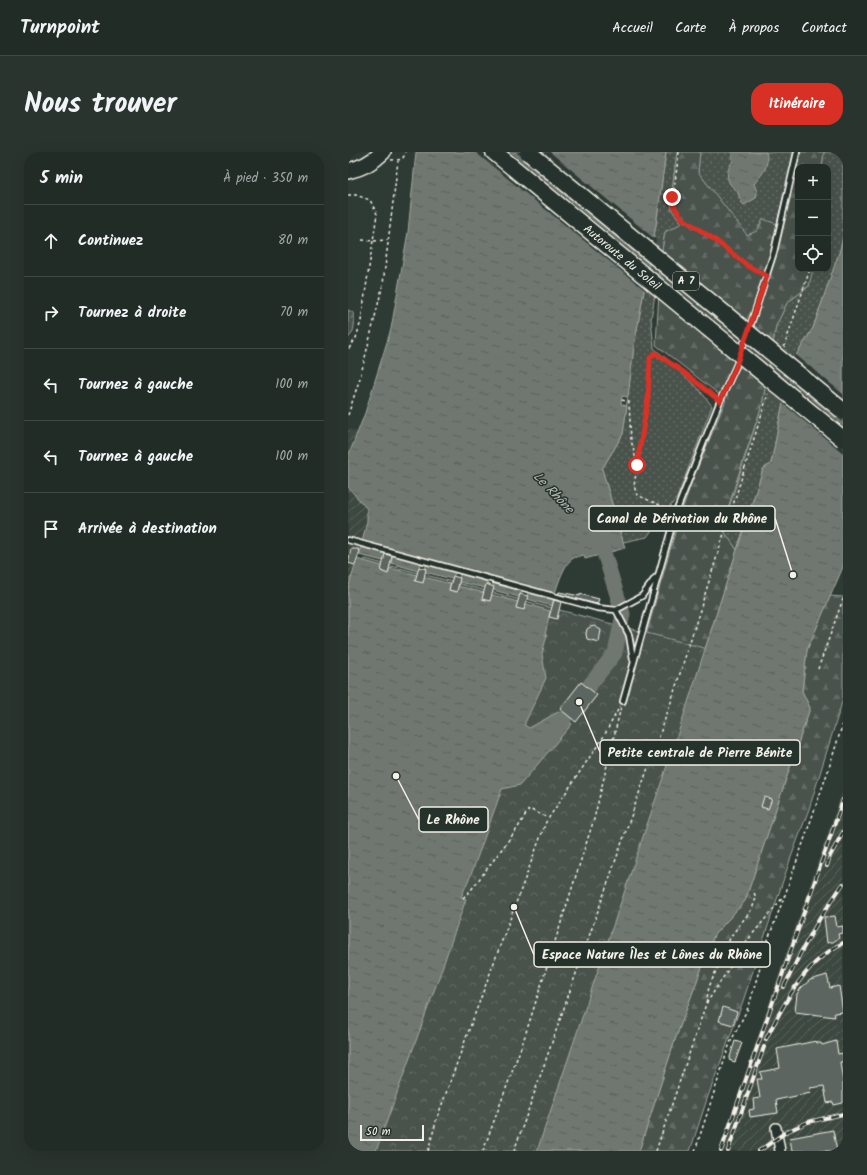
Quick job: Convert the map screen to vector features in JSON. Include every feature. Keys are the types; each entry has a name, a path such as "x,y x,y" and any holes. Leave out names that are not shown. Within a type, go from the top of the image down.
{"highway":[{"path":"348,171 372,162 383,152"},
{"name":"Autoroute du Soleil","path":"494,152 843,439"},
{"name":"Autoroute du Soleil","path":"528,152 843,411"}],"street":[{"path":"776,1128 780,1151"}],"lane":[{"path":"623,701 657,575 676,512 720,401 736,366 767,276 797,152"},
{"path":"348,540 597,608 616,610 642,596 657,575"},
{"path":"616,610 629,635 634,661"}],"path":[{"path":"348,415 360,378 383,284 398,161 405,156 405,152"},
{"path":"679,152 672,197 675,208 682,218 715,240 748,266 767,276"},
{"path":"348,196 356,194 370,200 377,214 360,321 356,338 348,350"},
{"path":"362,240 388,240"},
{"path":"782,351 809,272"},
{"path":"676,512 637,495 634,486 648,398 650,358 655,353 682,371 720,401"},
{"path":"514,1151 671,702 770,389"},
{"path":"622,400 629,402 631,440 637,465"},
{"path":"818,669 843,599"},
{"path":"428,1151 437,1118 546,822 604,736 623,701"},
{"path":"483,1151 523,1042 594,819 623,701"},
{"path":"695,1151 730,1043 749,1006 768,942 786,895 843,723"},
{"path":"463,898 472,890 495,856 518,828 529,808 548,818"},
{"path":"656,1151 706,1004 709,987 731,936 752,909 756,898 753,890"},
{"path":"706,1004 746,942 786,895"}],"shaded area":[{"path":"348,429 358,432 348,457"},
{"path":"348,487 367,509 367,521 348,589"},
{"path":"843,789 843,1151 719,1151 783,962"}],"green space":[{"path":"666,152 677,152 671,199 672,210 682,223 665,232 651,319 654,348 698,388 712,406 677,498 647,537 623,542 602,469 623,434 634,346 656,225"},
{"path":"677,152 700,152 698,172 747,235 757,231 763,219 777,224 794,152 824,152 822,164 795,164 795,272 812,272 809,286 787,303 776,326 762,405 722,528 737,550 681,724 437,1151 627,703 678,522 692,481 726,400 656,345 661,257 665,232 682,223 672,210 671,199"},
{"path":"700,152 794,152 777,224 747,236 698,172"},
{"path":"824,152 843,152 843,237 840,250 813,328 797,354 782,407 771,464 763,469 737,550 722,529 762,405 776,326 787,303 809,286 811,272 831,272 831,164 822,164"},
{"path":"348,310 354,313 354,323 351,336 348,338"},
{"path":"365,559 761,663 599,1151 348,1151 348,581"},
{"path":"830,596 843,597 843,699 809,809 790,860 743,1001 707,1099 690,1151 639,1151 675,1040 714,935 745,901 810,708 802,691 807,650"}],"water":[{"path":"416,152 666,152 656,225 634,346 628,397 622,396 621,404 627,406 623,434 602,469 625,548 585,559 584,555 572,559 562,574 552,606 527,599 528,592 522,591 519,597 493,590 493,583 488,581 485,588 459,582 460,574 455,573 452,579 425,572 426,565 420,564 418,571 391,563 392,556 386,554 383,561 359,555 367,521 367,509 348,487 348,457 365,413 391,329 408,232"},
{"path":"731,152 766,152 767,161 765,169 754,184 757,192 756,198 744,205 740,200 737,191 728,181 727,175 733,161"},
{"path":"843,237 843,567 807,650 802,691 810,708 745,901 714,935 675,1040 639,1151 537,1151 681,724 763,469 771,464 782,407 797,354 813,328 840,250"},
{"path":"357,559 382,566 381,571 388,573 390,568 417,575 415,581 424,577 450,584 449,590 456,592 458,586 518,602 524,610 526,604 550,611 545,635 547,635 542,654 546,678 524,725 529,728 558,712 572,724 520,785 502,789 472,872 461,897 466,899 376,1151 348,1151 348,589"}],"pier":[{"path":"475,152 510,152 651,268 646,291"},
{"path":"516,152 550,152 656,240 651,264"},
{"path":"795,354 843,394 843,422 789,377"},
{"path":"788,380 843,426 843,453 781,402"}],"building":[{"path":"351,549 359,549 358,551 360,551 355,565 348,563"},
{"path":"385,554 392,556 388,574 381,571"},
{"path":"419,567 426,569 423,583 415,581"},
{"path":"453,576 460,578 457,592 449,590"},
{"path":"486,584 494,587 490,601 482,599"},
{"path":"559,592 580,596 580,594 599,599 597,604 558,594"},
{"path":"520,594 528,596 524,610 516,608"},
{"path":"554,600 561,602 557,619 549,617"},
{"path":"594,626 601,630 599,642 587,639 587,629"},
{"path":"581,682 597,695 576,722 560,709"},
{"path":"764,797 772,799 768,809 761,807"},
{"path":"835,916 837,927 843,926 843,933 838,934 839,938 833,942 827,943 824,917"},
{"path":"827,975 830,988 839,986 843,1012 834,1013 835,1017 795,1012 797,994 801,988 810,980"},
{"path":"723,1007 737,1012 733,1025 719,1021"},
{"path":"735,1041 742,1043 735,1062 729,1060"},
{"path":"816,1041 822,1045 836,1041 838,1054 843,1053 843,1062 840,1062 843,1082 843,1103 834,1105 833,1102 827,1103 824,1086 810,1088 811,1093 776,1100 778,1113 750,1117 749,1110 754,1109 753,1099 760,1098 757,1079 762,1079 760,1072 780,1068 777,1049"},
{"path":"833,1130 837,1151 792,1151 790,1138"}],"waterway":[{"name":"Le Rhône","path":"552,733 615,653 623,614 601,543 595,536"}],"railway":[{"path":"721,1151 843,800"},
{"path":"827,866 830,856 843,832"},
{"path":"784,987 820,918 843,884"},
{"path":"766,1039 788,997 797,984 817,961 829,951 843,943"},
{"path":"728,1151 764,1047"},
{"path":"759,1151 786,1132 808,1122 843,1114"}],"place":[{"name":"Canal de Dérivation du Rhône","path":"793,575"},
{"name":"Petite centrale de Pierre Bénite","path":"579,702"},
{"name":"Le Rhône","path":"396,776"},
{"name":"Espace Nature Îles et Lônes du Rhône","path":"514,907"}],"route":[{"path":"637,465 648,398 650,358 655,353 682,371 720,401 736,366 767,276 748,266 715,240 682,218 675,208 672,197"}]}
